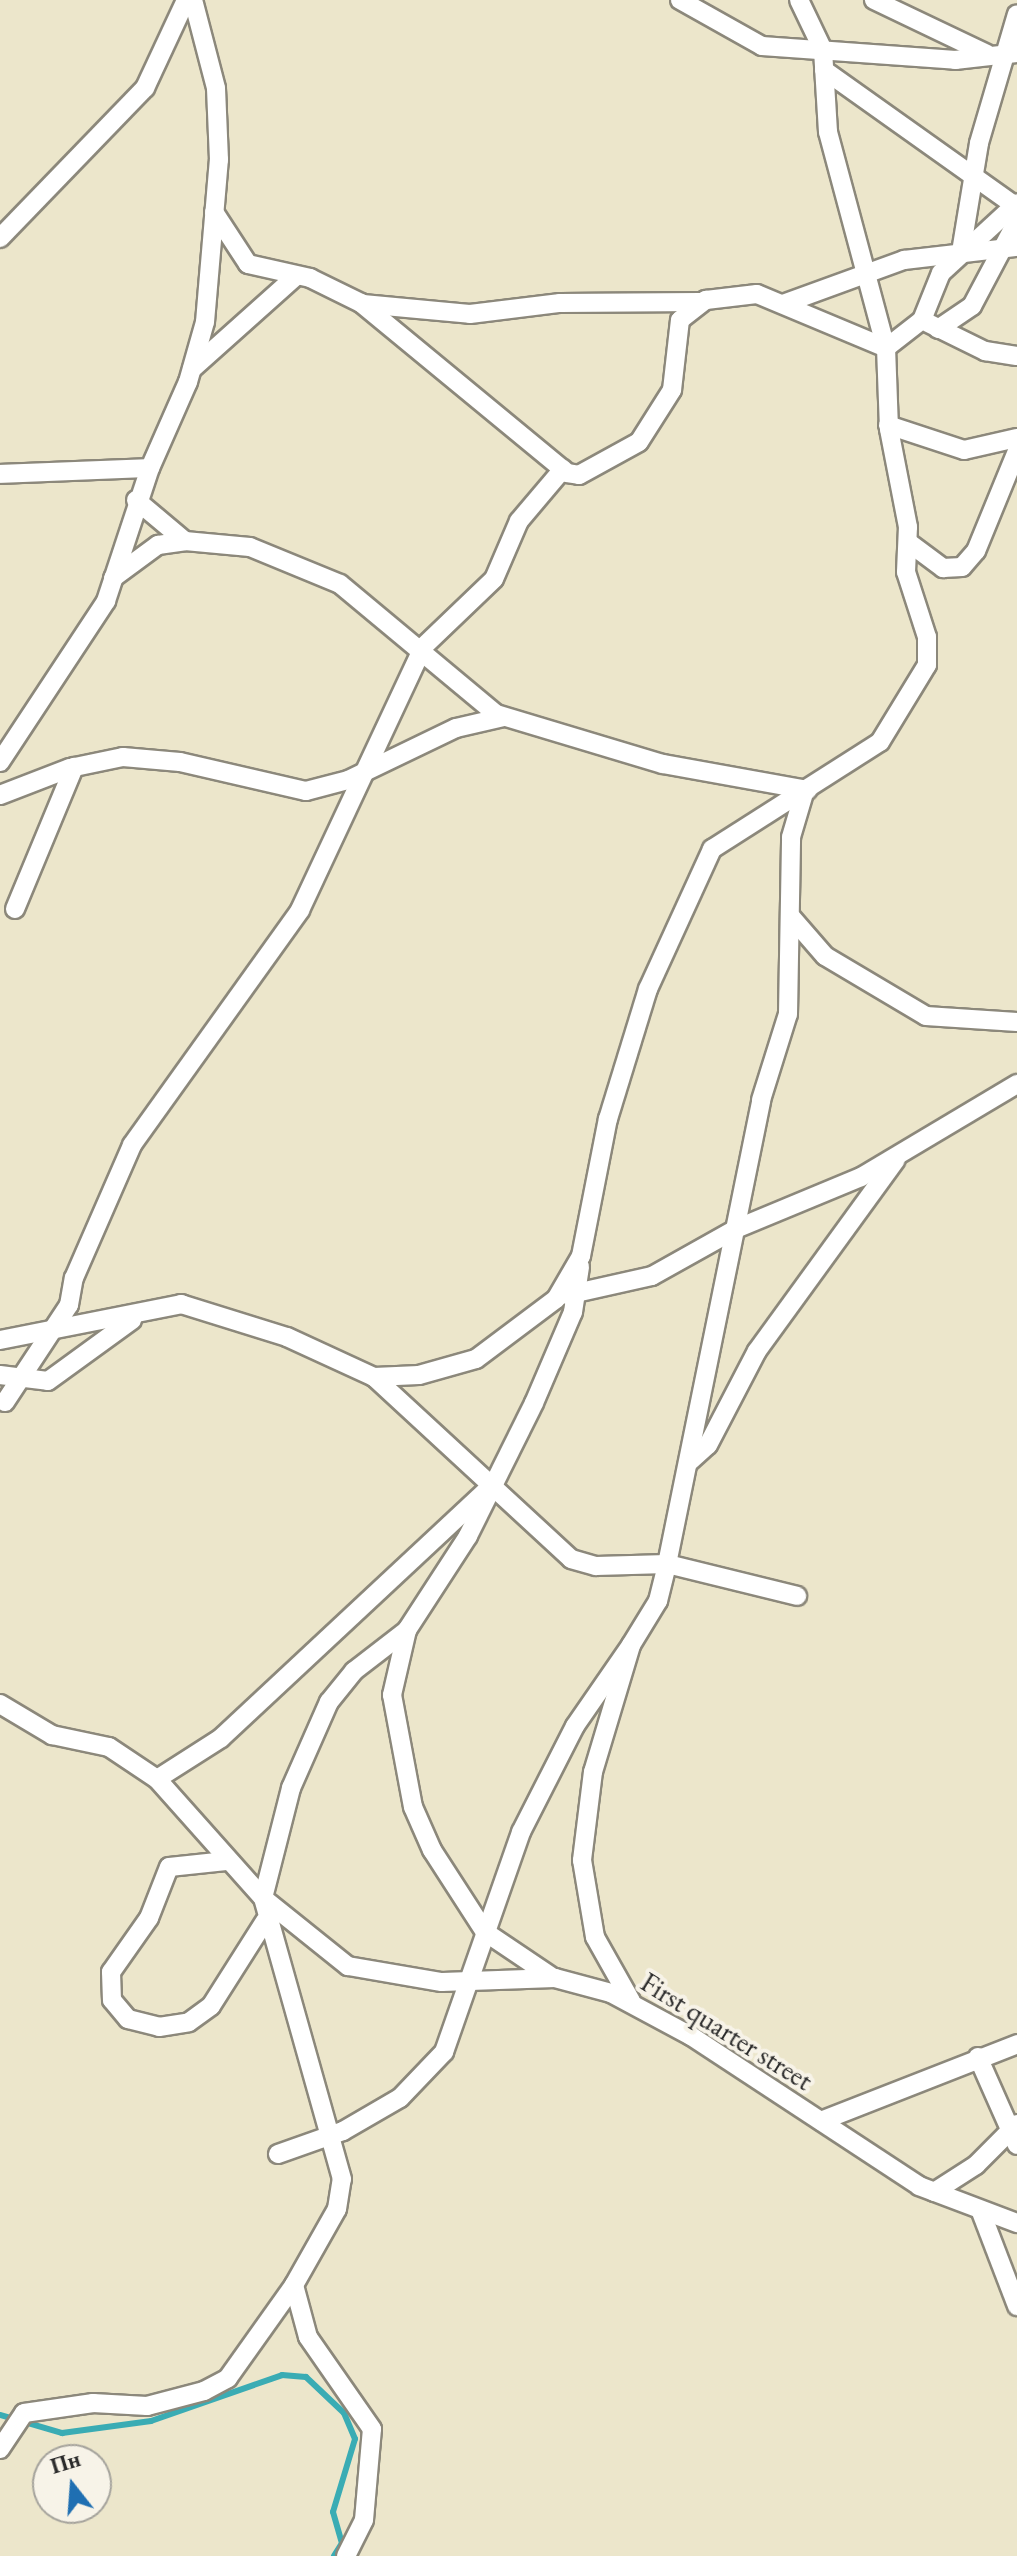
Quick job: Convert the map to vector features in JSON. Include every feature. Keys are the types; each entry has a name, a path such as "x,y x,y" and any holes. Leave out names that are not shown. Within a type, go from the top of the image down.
{"street":[{"path":"0,238 145,88 186,0"},
{"path":"0,762 92,625 113,578 136,500 192,369 205,322 214,212 216,88 193,0"},
{"path":"680,0 762,46 1007,55"},
{"path":"555,1978 485,1932 413,1807 392,1695 407,1630 491,1486 534,1403 577,1292 581,1256 608,1119 664,942 712,849 745,822 806,791 880,742 927,665 927,637 906,572 908,542 903,473 888,425 886,348 828,132 823,50 799,0"},
{"path":"874,0 1007,55"},
{"path":"961,252 972,179 1017,14"},
{"path":"824,70 915,128 972,179 1016,210"},
{"path":"214,212 248,264 296,276 361,303 470,314 560,303 703,302 757,294 783,304 819,326 886,348 972,306 1012,247 1016,210"},
{"path":"930,324 941,273 961,252 1016,210"},
{"path":"783,304 867,270 961,252 1012,247"},
{"path":"192,369 296,276"},
{"path":"361,303 563,469 579,475 639,442 672,390 680,320 703,302"},
{"path":"930,324 1017,356"},
{"path":"888,425 964,450 1017,438"},
{"path":"908,542 943,568 962,567 976,551 1017,451"},
{"path":"0,474 150,468"},
{"path":"3,1404 8,1378 56,1331 132,1145 300,910 423,647 494,579 519,521 563,469"},
{"path":"136,500 185,541"},
{"path":"113,578 158,545 185,541 250,547 299,564 340,584 423,647 504,717 663,764 806,791"},
{"path":"0,795 74,767 123,757 180,762 306,791 364,770 456,728 504,717"},
{"path":"15,909 74,767"},
{"path":"278,2154 331,2134 400,2098 444,2052 461,2020 466,1983 550,1773 658,1601 738,1228 761,1100 788,1014 791,837 806,791"},
{"path":"790,916 825,956 926,1016 1017,1022"},
{"path":"374,1377 419,1375 476,1359 556,1299 652,1276 738,1228 900,1154 1017,1084"},
{"path":"689,1462 708,1445 757,1351 900,1154"},
{"path":"556,1299 581,1256"},
{"path":"0,1340 181,1304 223,1315 374,1377 571,1559 596,1566 667,1564 797,1596"},
{"path":"3,1404 48,1381 141,1314"},
{"path":"8,1378 48,1381"},
{"path":"157,1779 221,1738 491,1486"},
{"path":"0,2449 21,2422 93,2403 147,2406 204,2391 238,2366 294,2285 337,2209 342,2179 265,1921 263,1898 291,1788 329,1702 354,1671 407,1630"},
{"path":"631,1645 593,1772 582,1860 595,1937 632,2003"},
{"name":"First quarter street","path":"0,1704 52,1735 109,1747 157,1779 226,1861 263,1898 348,1966 384,1977 466,1983 555,1978 632,2003 934,2192 1017,2223"},
{"path":"226,1861 169,1867 149,1918 111,1972 112,2000 128,2019 159,2027 189,2022 211,2006 265,1921"},
{"path":"821,2121 1017,2044"},
{"path":"934,2192 976,2165 1014,2133 978,2057"},
{"path":"981,2212 1017,2306"},
{"path":"294,2285 308,2337 372,2429 364,2520 346,2556"}],"waterway":[{"path":"0,2415 62,2433 151,2421 282,2375 306,2377 344,2413 355,2439 333,2512 342,2543 334,2556"}]}
